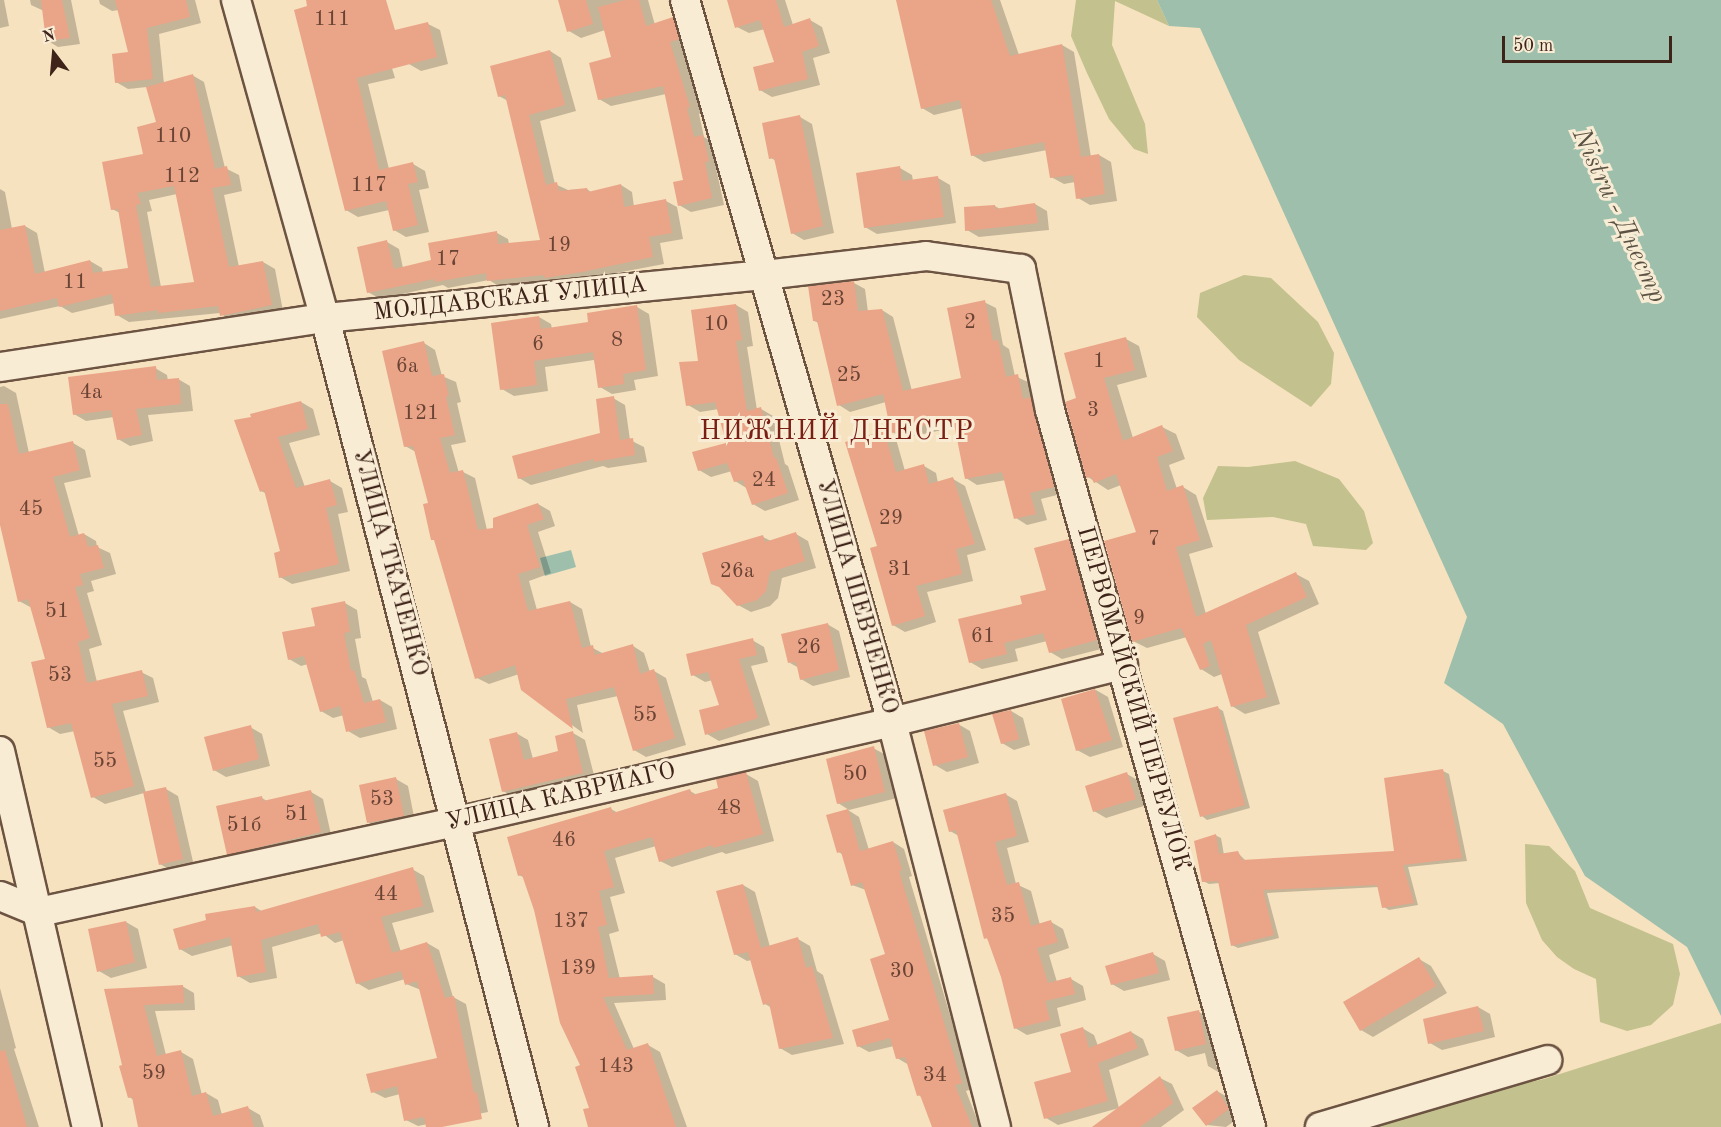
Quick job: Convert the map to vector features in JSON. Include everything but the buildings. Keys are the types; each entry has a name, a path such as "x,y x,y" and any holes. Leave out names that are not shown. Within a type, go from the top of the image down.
{"street":[{"name":"УЛИЦА ТКАЧЕНКО","path":"236,0 325,318 534,1127"},
{"name":"УЛИЦА ШЕВЧЕНКО","path":"685,0 892,722 996,1127"},
{"name":"МОЛДАВСКАЯ УЛИЦА","path":"0,367 325,318 765,275 926,256 1021,269"},
{"name":"ПЕРВОМАЙСКИЙ ПЕРЕУЛОК","path":"1021,269 1050,410 1251,1127"},
{"name":"УЛИЦА КАВРИАГО","path":"39,912 456,822 892,722 1123,665"},
{"path":"0,751 87,1127"},
{"path":"0,896 39,912"},
{"path":"1320,1127 1547,1060"}],"shaded area":[{"path":"1076,0 1157,0 1169,26 1115,1 1112,45 1145,124 1148,154 1134,149 1109,119 1087,73 1071,36"},
{"path":"1244,275 1271,278 1318,322 1334,353 1331,384 1311,407 1239,360 1197,317 1200,293"},
{"path":"1295,461 1339,479 1364,511 1373,543 1366,550 1313,546 1306,524 1273,517 1207,520 1203,498 1218,466 1248,467"},
{"path":"1525,844 1549,846 1575,871 1590,908 1673,944 1680,974 1673,1005 1651,1025 1627,1031 1600,1022 1596,979 1574,969 1557,957 1542,940 1526,903"},
{"path":"1721,1023 1721,1127 1348,1127 1386,1115 1544,1079"}],"water":[{"name":"Nistru - Днестр","path":"1157,0 1721,0 1721,1016 1687,947 1585,876 1503,724 1444,683 1467,617 1200,28 1169,26"},
{"path":"571,550 576,567 545,576 540,558"}],"district":[{"name":"НИЖНИЙ ДНЕСТР","path":"837,432"}]}
